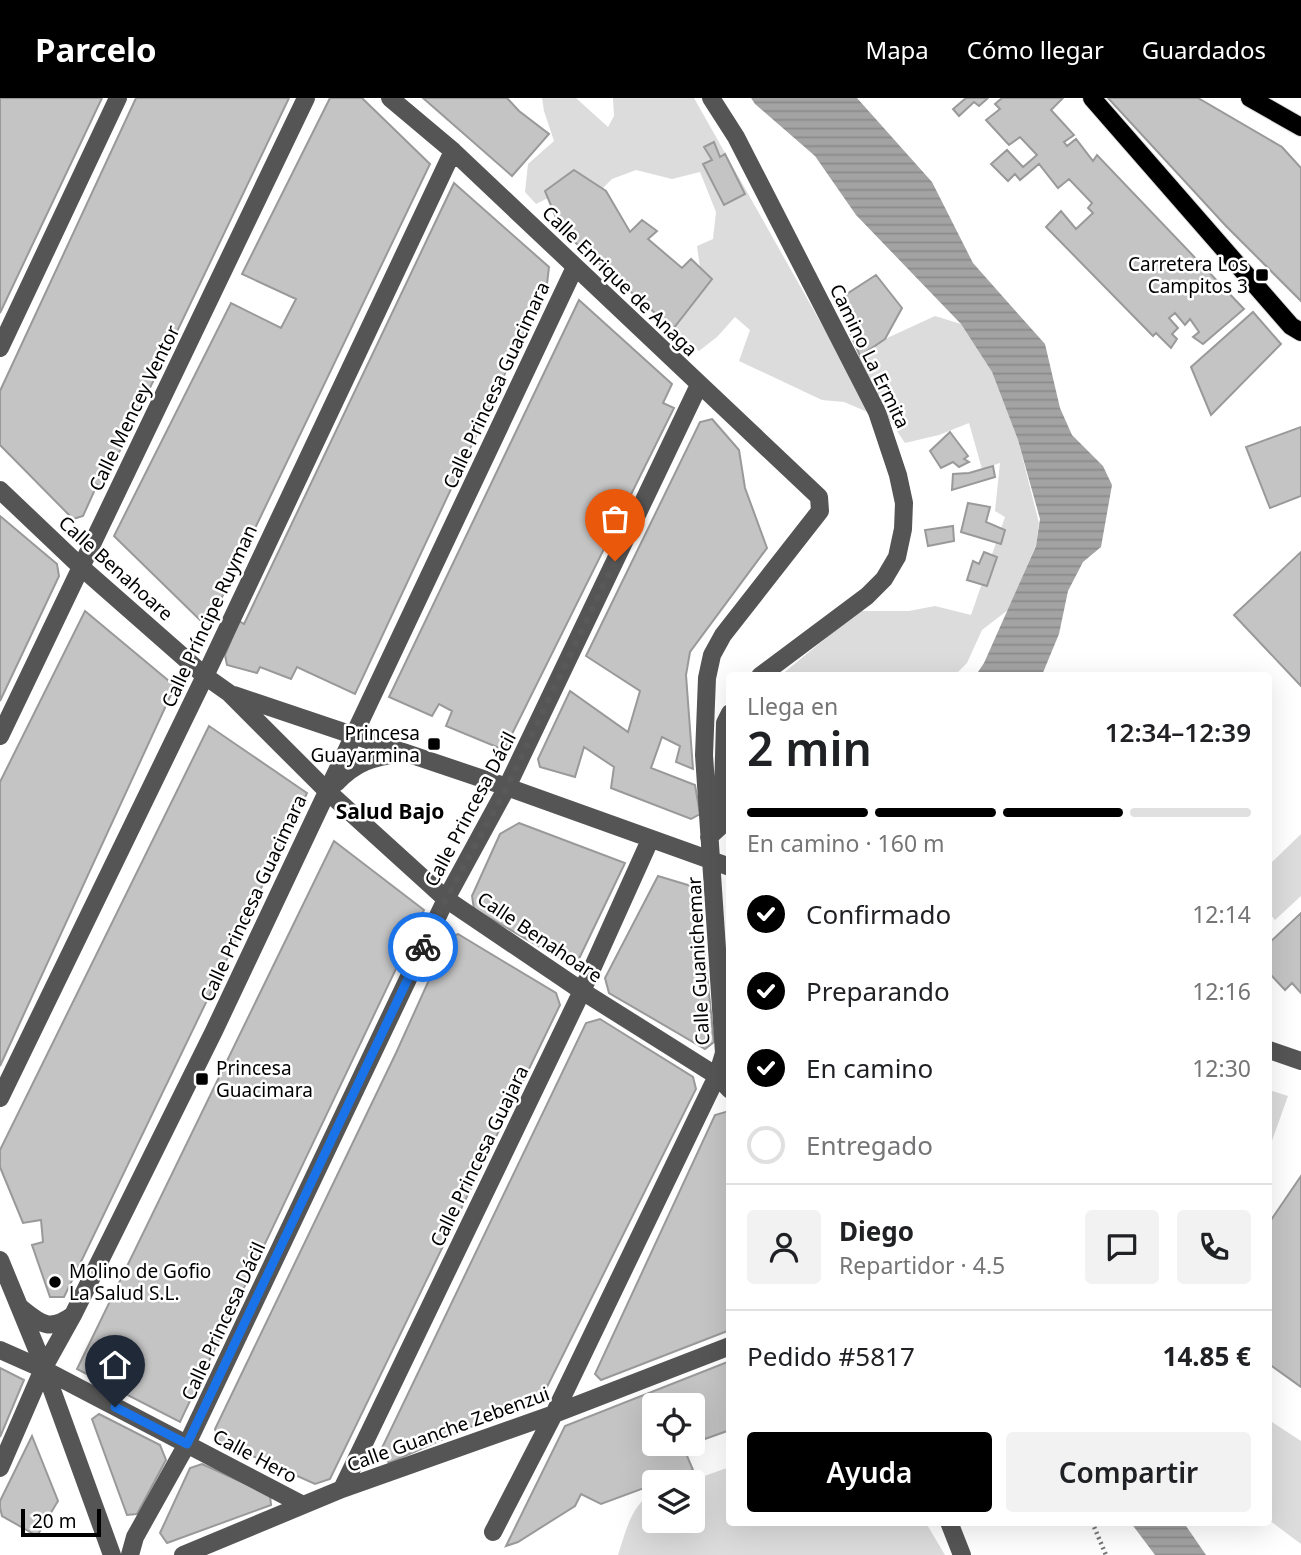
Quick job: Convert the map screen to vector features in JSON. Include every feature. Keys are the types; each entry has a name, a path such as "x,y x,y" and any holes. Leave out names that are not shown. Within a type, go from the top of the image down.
{"main road":[{"path":"1092,98 1292,326 1301,332"},
{"path":"1250,98 1301,127"}],"street":[{"path":"0,348 118,98"},
{"name":"Calle Mencey Ventor","path":"0,736 306,98"},
{"name":"Calle Enrique de Anaga","path":"390,98 453,150 819,497"},
{"name":"Camino La Ermita","path":"711,98 736,137 877,412 891,450 904,503 904,529 897,556 884,579 867,596 765,672"},
{"name":"Calle Príncipe Ruyman","path":"0,1098 205,676 453,150"},
{"name":"Calle Princesa Guacimara","path":"0,1468 43,1369 73,1315 214,1031 575,267"},
{"name":"Calle Princesa Dácil","path":"130,1555 135,1537 187,1444 446,899 507,787 699,385"},
{"name":"Calle Benahoare","path":"0,491 81,567 229,694 327,791 446,899 582,991 717,1076 726,1086"},
{"name":"Calle Guanichemar","path":"493,1532 554,1414 717,1076 724,1053 721,865 709,837 704,755 708,678 712,655 723,635 820,512 819,497"},
{"path":"229,694 507,787 721,865"},
{"path":"709,837 722,825 726,721"},
{"path":"327,791 357,765 370,758 404,753"},
{"name":"Calle Princesa Guajara","path":"342,1489 582,991 650,840"},
{"path":"1272,1050 1301,1060"},
{"path":"0,1260 112,1555"},
{"path":"18,1305 39,1323 48,1325 61,1323 73,1315"},
{"name":"Calle Guanche Zebenzui","path":"183,1555 342,1489 554,1414 726,1348"},
{"name":"Calle Hero","path":"0,1350 43,1369 303,1505"},
{"path":"951,1526 962,1555"}],"path":[{"path":"1095,1526 1106,1555"}],"shaded area":[{"path":"542,98 576,98 608,127 614,116 613,98 694,98 839,355 860,356 885,339 935,316 961,324 992,372 1018,440 1039,523 1036,545 1008,610 982,630 967,663 958,672 785,672 859,611 909,611 935,606 971,615 1005,517 995,511 1000,463 982,469 969,423 939,435 905,443 891,422 844,402 822,400 739,361 750,330 735,317 717,337 699,351 673,329 700,268 697,246 713,239 716,212 700,172 672,179 636,170 612,179 602,189 548,198 536,204 525,192 528,164 554,141"},
{"path":"751,98 857,98 932,182 973,263 1045,344 1060,408 1072,435 1103,466 1112,485 1101,547 1083,562 1068,591 1059,634 1043,672 978,672 1036,546 1040,519 1018,440 992,372 961,324 856,215 815,156"},
{"path":"1301,834 1301,896 1275,920 1272,916 1272,862"},
{"path":"1272,1091 1288,1096 1272,1141"},
{"path":"1272,1422 1301,1441 1301,1544 1272,1522"},
{"path":"726,1468 726,1526 928,1526 945,1555 618,1555 630,1519 642,1502 642,1533 705,1533 705,1476"},
{"path":"1133,1526 1186,1526 1206,1555 1155,1555"}],"building":[{"path":"0,98 102,98 0,313"},
{"path":"136,98 289,98 101,490 97,485 83,516 73,519 0,445 0,391"},
{"path":"330,98 362,98 430,164 210,622 203,623 114,536 231,303 281,328 296,299 242,274"},
{"path":"423,98 507,98 549,134 512,176"},
{"path":"966,98 988,98 979,106 974,102 959,116 953,109"},
{"path":"1002,98 1063,98 1051,110 1074,135 1064,142 1067,146 1076,139 1093,161 1097,155 1244,309 1203,344 1193,337 1199,332 1190,319 1185,325 1175,313 1169,318 1178,328 1172,334 1177,339 1171,348 1156,333 1153,336 1046,227 1061,211 1076,229 1093,213 1088,208 1092,203 1069,179 1058,188 1039,164 1020,180 1015,174 1008,181 991,164 1007,150 1023,167 1037,155 1020,137 1009,145 986,120 1000,109 995,104"},
{"path":"1108,98 1198,98 1282,147 1301,168 1301,301 1226,226"},
{"path":"714,142 720,157 725,154 745,194 724,205 703,164 712,160 704,147"},
{"path":"574,170 606,191 630,232 642,220 657,231 648,239 682,268 691,259 712,279 673,329 561,230 545,191"},
{"path":"454,183 549,267 547,284 355,694 297,667 291,679 260,667 257,673 227,665 225,655 239,621 244,624"},
{"path":"876,275 902,308 885,339 860,356 836,301"},
{"path":"579,300 672,384 663,403 674,408 504,750 446,726 452,711 439,704 432,716 389,697"},
{"path":"1253,312 1281,344 1211,415 1191,367"},
{"path":"712,419 739,450 745,488 767,548 690,652 686,675 693,769 676,762 680,746 662,737 651,768 695,785 700,814 691,819 611,788 614,767 584,747 575,777 540,767 538,759 570,691 628,732 640,691 586,656 700,422"},
{"path":"1301,427 1301,496 1270,508 1246,447"},
{"path":"950,432 968,456 964,459 969,462 959,467 953,462 941,468 930,451"},
{"path":"993,466 995,477 952,490 953,474 969,473"},
{"path":"968,503 990,507 986,522 1005,530 1001,544 961,532"},
{"path":"0,516 57,564 59,576 0,701"},
{"path":"953,526 954,541 928,546 925,530"},
{"path":"984,552 997,557 987,586 967,580 973,561 979,564"},
{"path":"1301,552 1301,686 1234,615"},
{"path":"85,611 175,686 0,1066 0,782"},
{"path":"209,726 307,793 64,1297 50,1297 32,1245 43,1242 41,1220 23,1223 0,1167 0,1150"},
{"path":"519,823 625,863 575,967 474,909 472,896 500,834"},
{"path":"334,841 424,910 180,1422 77,1369"},
{"path":"658,876 698,888 714,1042 705,1049 609,993 605,978"},
{"path":"1301,913 1301,993 1292,983 1285,990 1272,976 1272,940"},
{"path":"458,934 556,993 560,1005 330,1479 315,1484 219,1441 215,1429 396,1053 448,938"},
{"path":"600,1019 693,1077 696,1089 543,1395 389,1463 380,1452 586,1023"},
{"path":"726,1112 726,1332 601,1380 595,1374 715,1115"},
{"path":"1301,1176 1301,1387 1272,1366 1272,1219"},
{"path":"726,1363 726,1431 705,1439 705,1393 649,1393"},
{"path":"0,1368 24,1380 0,1437"},
{"path":"642,1396 642,1456 687,1456 693,1470 642,1470 642,1489 601,1504 581,1494 575,1506 518,1542 506,1546 565,1426"},
{"path":"99,1414 160,1445 166,1460 137,1514 127,1515 92,1419"},
{"path":"32,1436 58,1501 37,1536 2,1516 0,1508 0,1501"},
{"path":"202,1464 270,1495 271,1505 167,1543 160,1533 190,1468"}],"way so far":[{"path":"423,947 507,787 615,561"}],"place":[{"name":"Carretera Los Campitos 3","path":"1262,275"},
{"name":"Princesa Guayarmina","path":"434,744"},
{"name":"Princesa Guacimara","path":"202,1079"},
{"name":"Molino de Gofio La Salud S.L.","path":"55,1282"}],"district":[{"name":"Salud Bajo","path":"390,811"}],"route":[{"path":"115,1407 187,1444 423,947"}]}
